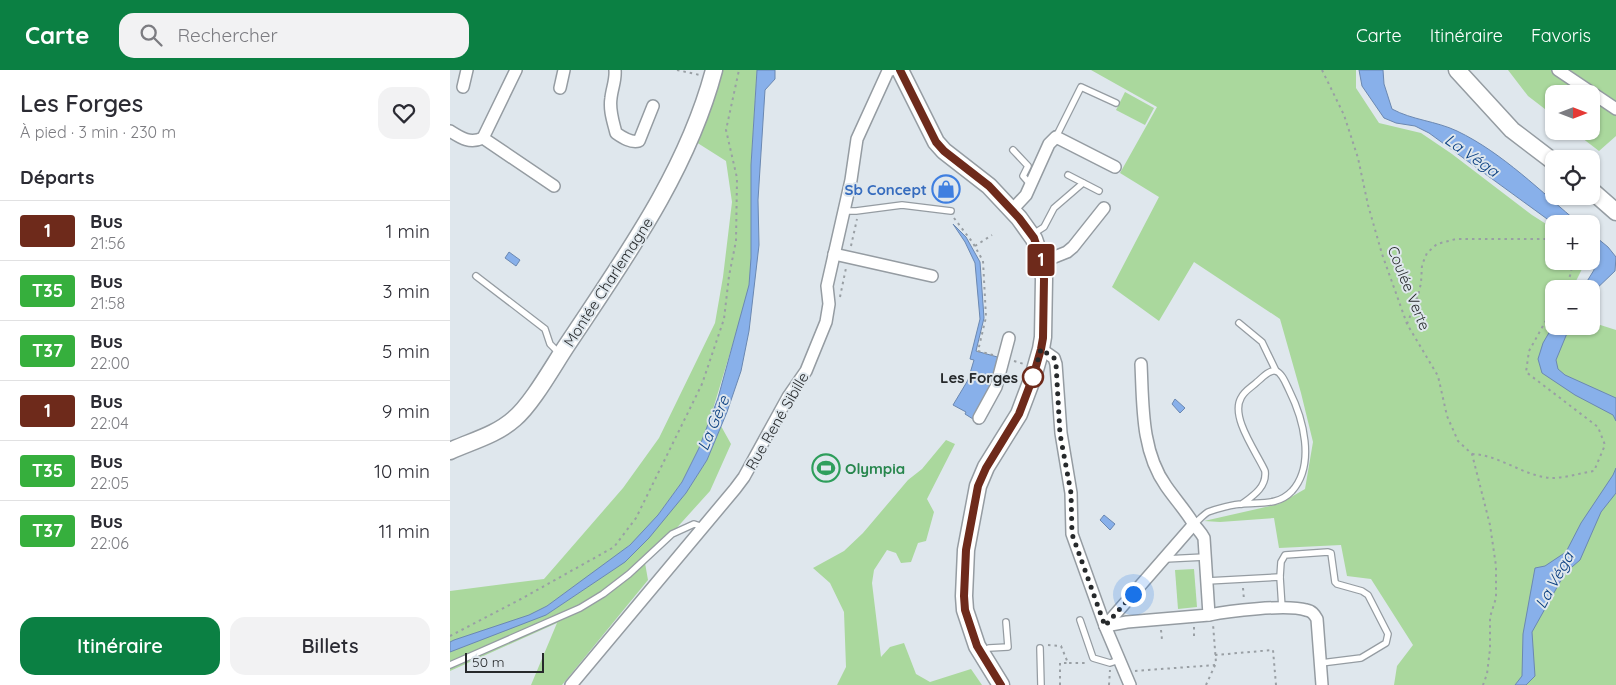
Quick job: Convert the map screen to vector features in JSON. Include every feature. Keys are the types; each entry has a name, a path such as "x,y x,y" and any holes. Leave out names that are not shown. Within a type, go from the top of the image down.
{"main road":[{"path":"900,70 936,142 944,151 989,186 1012,211 1032,235 1042,262 1044,279 1043,338 1041,349 1019,414 982,475 978,486 966,550 964,596 969,626 981,652 1001,685"},
{"path":"1457,70 1512,130 1545,155"},
{"name":"Montée Charlemagne","path":"450,451 498,430 516,418 538,389 652,216 682,156 713,74"},
{"path":"1600,198 1616,212"}],"street":[{"path":"463,87 468,70"},
{"path":"450,132 468,140 474,141 483,138 516,70"},
{"path":"560,88 564,70"},
{"path":"615,70 615,83 610,109 616,133 635,142 639,141 652,106"},
{"name":"Rue René Sibille","path":"571,685 744,477 788,397 806,371 829,311 827,286 851,180 858,139 888,72 891,70"},
{"path":"1558,70 1616,109"},
{"path":"1012,211 1024,198 1049,144 1056,136 1115,167"},
{"path":"483,138 554,186"},
{"path":"1042,262 1067,252 1073,247 1104,208"},
{"path":"834,254 932,276"},
{"path":"979,418 996,387 1009,338"},
{"path":"1041,349 1054,358 1056,364 1060,434 1071,493 1072,534 1105,626 1114,662 1124,672 1130,685"},
{"path":"1141,364 1144,416 1151,455 1156,470 1165,486 1190,516 1204,538 1210,615"},
{"path":"1105,626 1194,524"},
{"path":"1105,626 1127,622 1210,615 1226,611 1282,608 1305,609 1313,613 1318,619 1322,685"}],"lane":[{"path":"1056,136 1063,126 1081,87 1116,104"},
{"path":"1012,150 1028,166 1023,176 1030,184"},
{"path":"1068,175 1099,191"},
{"path":"1032,235 1044,226 1054,208 1083,183"},
{"path":"843,211 902,205 951,211"},
{"path":"476,276 545,329 550,344 561,354"},
{"path":"1194,524 1208,512 1242,504 1269,503 1286,496 1297,484 1302,474 1305,446 1297,405 1287,385 1276,371 1262,342 1239,322"},
{"path":"1242,504 1263,485 1266,471 1249,441 1238,416 1238,404 1244,393 1270,372 1276,371"},
{"path":"450,665 580,608 603,594 629,574 672,534 694,524 703,527"},
{"path":"1282,608 1280,577 1281,562 1285,556 1328,552 1330,553 1335,582 1362,591 1368,595 1388,634 1386,644 1361,658 1321,663"},
{"path":"1163,560 1206,557"},
{"path":"1207,581 1280,577"},
{"path":"1080,620 1093,658 1114,662"},
{"path":"981,652 989,648 1008,646 1006,622"},
{"path":"1040,648 1041,685"}],"path":[{"path":"677,70 713,74"},
{"path":"450,636 614,547 636,518 702,384 724,319 729,276 736,241 737,178 726,130 739,70"},
{"name":"Coulée Verte","path":"1322,70 1344,115 1358,158 1368,205 1382,254 1408,324 1438,376 1447,416 1458,441 1472,454 1490,525 1496,566 1496,598 1490,617 1490,650 1487,674 1483,685"},
{"path":"951,211 956,222 983,261 986,317 978,351 1036,367"},
{"path":"974,246 992,235"},
{"path":"1408,324 1418,296 1423,260 1433,246 1456,239 1545,239"},
{"path":"1472,454 1482,454 1552,478 1594,471 1605,445 1598,428 1526,372 1528,351 1545,322"},
{"path":"1242,579 1245,610"},
{"path":"1206,685 1215,665 1210,615"},
{"path":"1040,648 1044,646 1061,646 1068,663"},
{"path":"1215,655 1273,650 1276,685"},
{"path":"1060,685 1060,663 1093,663 1093,658"},
{"path":"1109,685 1114,662"},
{"path":"1124,672 1215,665"}],"green space":[{"path":"722,70 757,70 751,165 751,277 746,300 710,419 699,448 682,482 641,535 619,554 538,611 546,615 617,567 686,493 707,460 721,426 731,444 710,491 645,563 648,580 562,685 531,685 557,623 450,671 450,591 544,579 623,488 659,438 715,323 723,277 732,202 726,161 696,142"},
{"path":"1091,70 1356,70 1356,88 1379,123 1421,133 1545,223 1545,270 1582,270 1576,280 1545,280 1545,335 1600,335 1600,325 1616,330 1616,685 1394,685 1397,666 1413,645 1371,579 1347,576 1341,545 1279,548 1274,518 1220,522 1204,521 1279,504 1305,489 1313,442 1280,319 1194,262 1159,321 1112,287 1159,197 1120,173 1157,107"},
{"path":"1508,70 1553,70 1572,85 1545,85 1545,109 1528,96"},
{"path":"1570,70 1616,70 1616,103 1600,93 1600,85 1590,85"},
{"path":"1125,92 1154,108 1145,125 1116,110"},
{"path":"1600,105 1616,115 1616,136 1598,150 1585,140 1600,140"},
{"path":"946,440 955,444 927,499 934,512 926,541 918,543 911,562 901,563 896,553 887,550 874,570 872,583 881,657 890,647 904,643 916,674 930,682 971,669 982,685 837,685 846,667 844,612 830,583 813,568 844,551 863,533 908,480 922,469"},
{"path":"1194,569 1197,607 1178,609 1175,570"}],"water":[{"name":"La Gère","path":"757,70 775,70 775,79 765,90 758,200 759,245 749,331 741,371 727,412 707,460 686,493 649,538 625,562 546,615 450,652 450,642 454,640 529,615 547,606 630,545 658,515 682,482 699,448 718,398 749,285 751,258 751,165"},
{"name":"La Véga","path":"1359,70 1383,70 1384,84 1392,109 1408,116 1457,131 1474,140 1506,162 1545,194 1545,205 1558,205 1570,215 1545,215 1545,217 1429,133 1415,126 1396,123 1384,118 1362,86"},
{"path":"953,224 966,237 980,262 984,318 976,351 1001,358 992,391 973,419 965,414 966,412 953,405 968,380 974,360 970,359 980,319 975,263 965,242"},
{"path":"1600,240 1616,257 1615,271 1600,285 1600,280 1588,280 1594,270 1600,270"},
{"path":"509,252 520,260 516,266 505,258"},
{"path":"1548,335 1566,335 1556,360 1558,369 1565,375 1616,398 1616,421 1613,415 1575,395 1542,373 1538,359"},
{"path":"1175,399 1185,408 1180,413 1172,404"},
{"name":"La Véga","path":"1616,468 1616,493 1601,512 1580,560 1565,573 1532,632 1535,676 1526,685 1515,685 1522,676 1523,634 1535,568 1545,566 1566,552 1581,523"},
{"path":"1104,515 1115,524 1110,530 1100,520"}],"bus line":[{"name":"1","path":"900,70 936,142 944,151 989,186 1019,218 1034,238 1042,262 1044,279 1043,338 1041,349 1024,404 982,475 978,486 966,550 964,596 969,626 977,646 1001,685"}],"place":[{"name":"Sb Concept","path":"946,189"},
{"name":"Les Forges","path":"1033,377"},
{"name":"Olympia","path":"826,468"}],"route":[{"path":"1033,377 1041,349 1054,358 1056,364 1060,434 1071,493 1071,525 1074,543 1086,570 1105,626 1133,594"}]}
